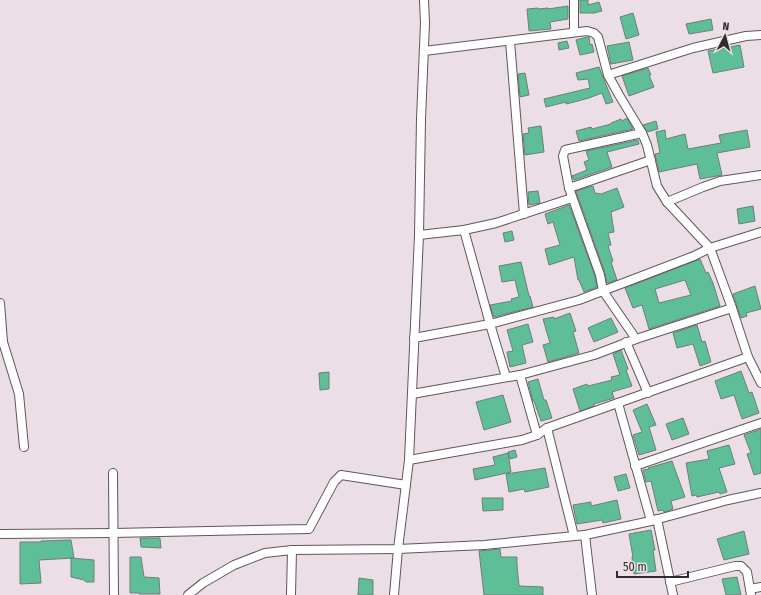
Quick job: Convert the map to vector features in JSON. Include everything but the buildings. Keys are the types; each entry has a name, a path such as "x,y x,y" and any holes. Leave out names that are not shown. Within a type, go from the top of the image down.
{"street":[{"path":"394,595 409,460 421,119 426,23 424,0"},
{"path":"574,0 574,32"},
{"path":"424,51 574,32 587,31 594,33 598,37 608,75 648,145 657,186 667,202 710,248 748,357 761,382"},
{"path":"608,75 692,48 746,36 761,35"},
{"path":"510,40 524,214"},
{"path":"636,339 603,291 600,275 569,188 563,156 566,150 642,133"},
{"path":"569,188 651,160"},
{"path":"667,202 720,181 761,175"},
{"path":"418,235 464,230 496,223 572,198"},
{"path":"464,230 506,377"},
{"path":"414,338 490,324 579,300 694,256 710,248 761,232"},
{"path":"0,303 3,342 19,394 24,446"},
{"path":"412,394 520,375 594,355 626,342 732,308"},
{"path":"626,342 648,393"},
{"path":"409,460 522,440 537,435 547,428 748,357"},
{"path":"520,375 537,435"},
{"path":"618,403 636,466 654,520 673,595"},
{"path":"636,466 761,423"},
{"path":"547,428 574,536"},
{"path":"113,473 114,595"},
{"path":"0,534 309,529 334,482 341,475 406,485"},
{"path":"188,595 203,583 234,565 265,553 292,550 398,549 484,545 585,535 654,520 728,500 761,493"},
{"path":"585,535 592,595"},
{"path":"290,595 292,550"},
{"path":"670,582 735,566 741,566 747,572 750,592 761,587"}]}
